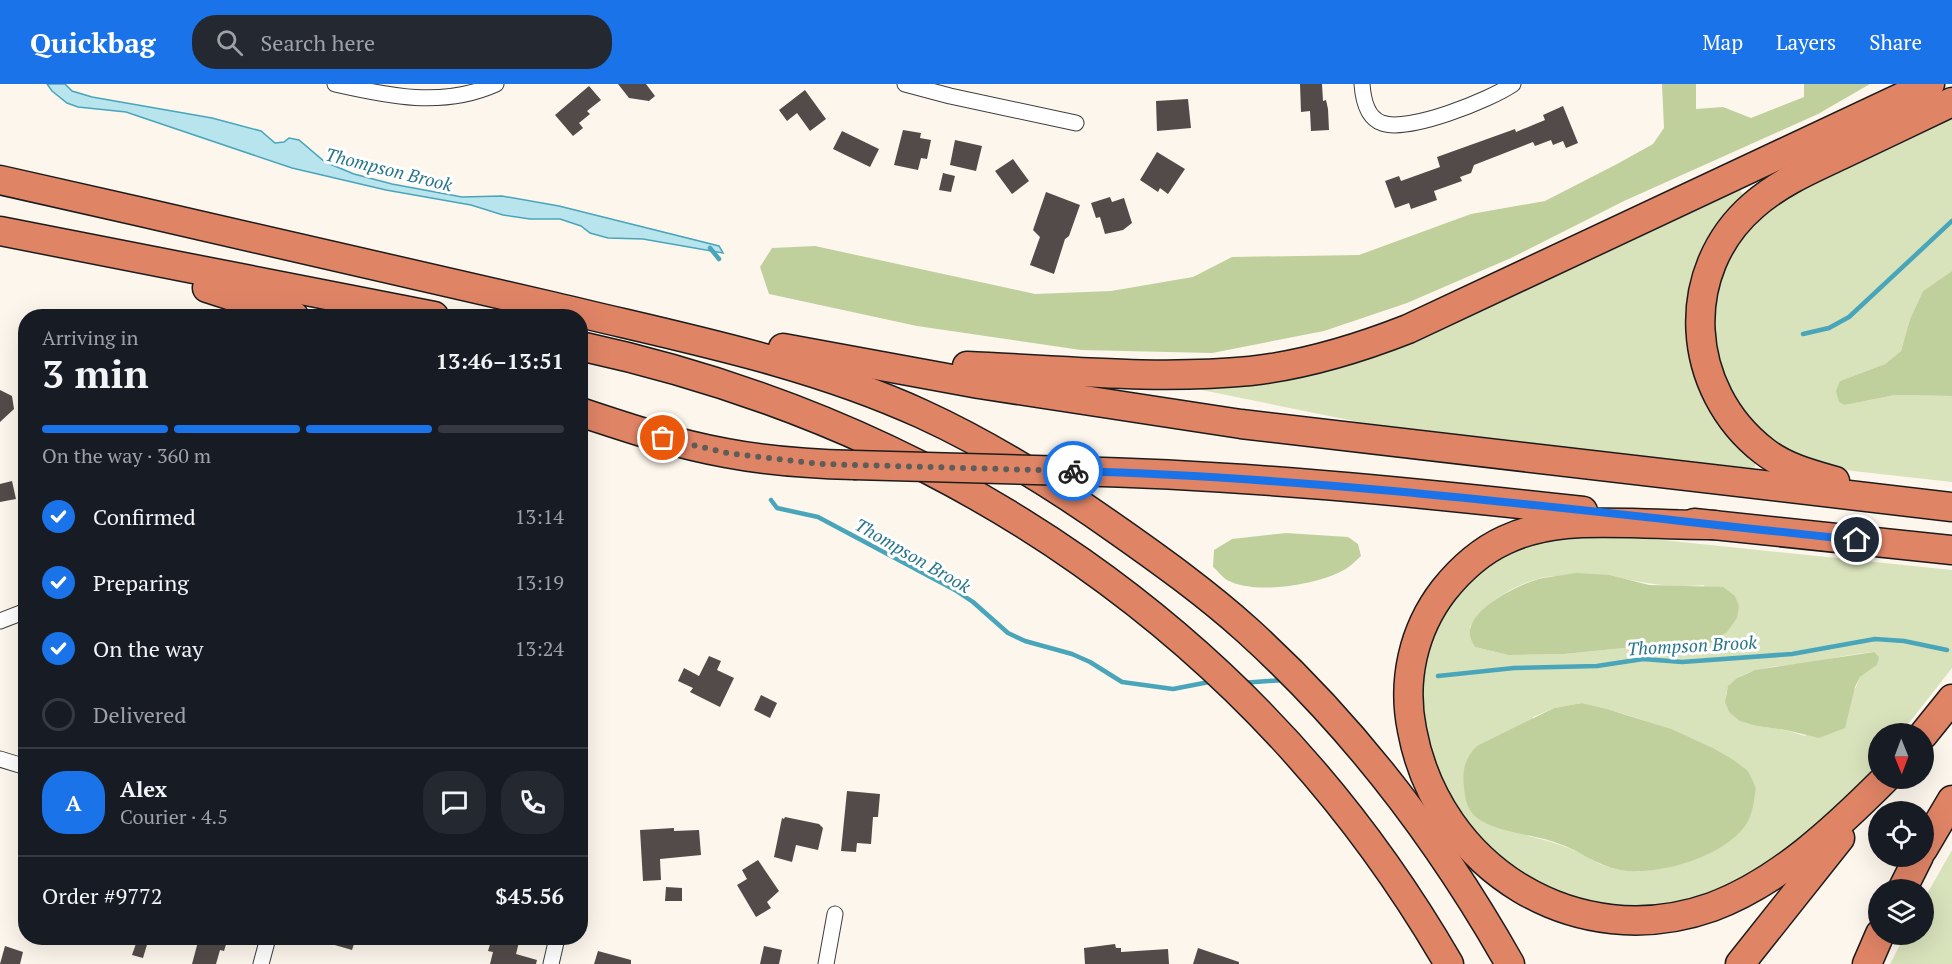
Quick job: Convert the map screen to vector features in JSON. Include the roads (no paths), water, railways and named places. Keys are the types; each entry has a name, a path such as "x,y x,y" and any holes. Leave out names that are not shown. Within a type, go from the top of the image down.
{"highway":[{"path":"851,361 1173,374 1251,370 1318,359 1408,329 1930,84"},
{"path":"1924,504 1838,482 1789,466 1765,452 1741,431 1724,409 1710,379 1701,345 1701,301 1706,278 1716,254 1731,230 1753,205 1804,172 1952,102"},
{"path":"0,180 563,309"},
{"path":"10,234 150,270 272,309"},
{"path":"10,234 398,309"},
{"path":"372,264 851,361 979,384 1240,424 1952,507"},
{"path":"588,315 728,348 853,387 922,414 1014,463 1098,516 1198,590 1272,654 1336,720 1394,788 1436,846 1478,908 1510,964"},
{"path":"588,348 677,370 764,398 844,430 923,466 1050,539 1090,567 1184,642 1263,717 1370,843 1413,905 1449,964"},
{"path":"588,415 663,438 727,453 791,462 1173,474 1391,490 1952,550"},
{"path":"1714,525 1590,522 1548,526 1503,541 1477,557 1457,576 1423,623 1413,653 1408,690 1411,725 1418,757 1428,784 1447,820 1468,846 1493,869 1510,882 1537,897 1567,910 1600,918 1653,920 1684,915 1714,906 1764,880 1832,829 1875,789"},
{"path":"1933,723 1952,699"},
{"path":"1740,964 1878,789"},
{"path":"1934,830 1952,800"},
{"path":"1867,964 1875,945"}],"street":[{"path":"335,84 386,95 448,98 482,90 496,84"},
{"path":"904,84 1076,123"},
{"path":"1362,84 1363,97 1371,116 1380,123 1396,127 1413,124 1477,103 1513,84"},
{"path":"0,621 18,614"},
{"path":"0,759 18,765"},
{"path":"826,964 835,914"},
{"path":"261,964 266,945"},
{"path":"551,964 555,945"}],"water":[{"path":"47,84 65,84 72,91 92,97 212,118 261,131 275,143 284,142 289,138 299,140 325,162 354,174 392,184 462,197 502,196 559,206 719,246 723,253 643,239 608,238 590,233 581,226 560,219 530,219 503,215 471,205 386,190 292,168 126,112 78,107 67,103"}],"waterway":[{"path":"1803,334 1829,328 1849,317 1952,221"},
{"name":"Thompson Brook","path":"710,248 719,259"},
{"name":"Thompson Brook","path":"771,500 777,508 818,517 955,590 973,602 1008,633 1025,641 1072,654 1090,662 1122,682 1173,689 1209,682"},
{"name":"Thompson Brook","path":"1438,676 1514,668 1597,666 1643,659 1682,662 1792,654 1875,639 1904,641 1947,650"},
{"name":"Thompson Brook","path":"1241,683 1284,680"}]}
